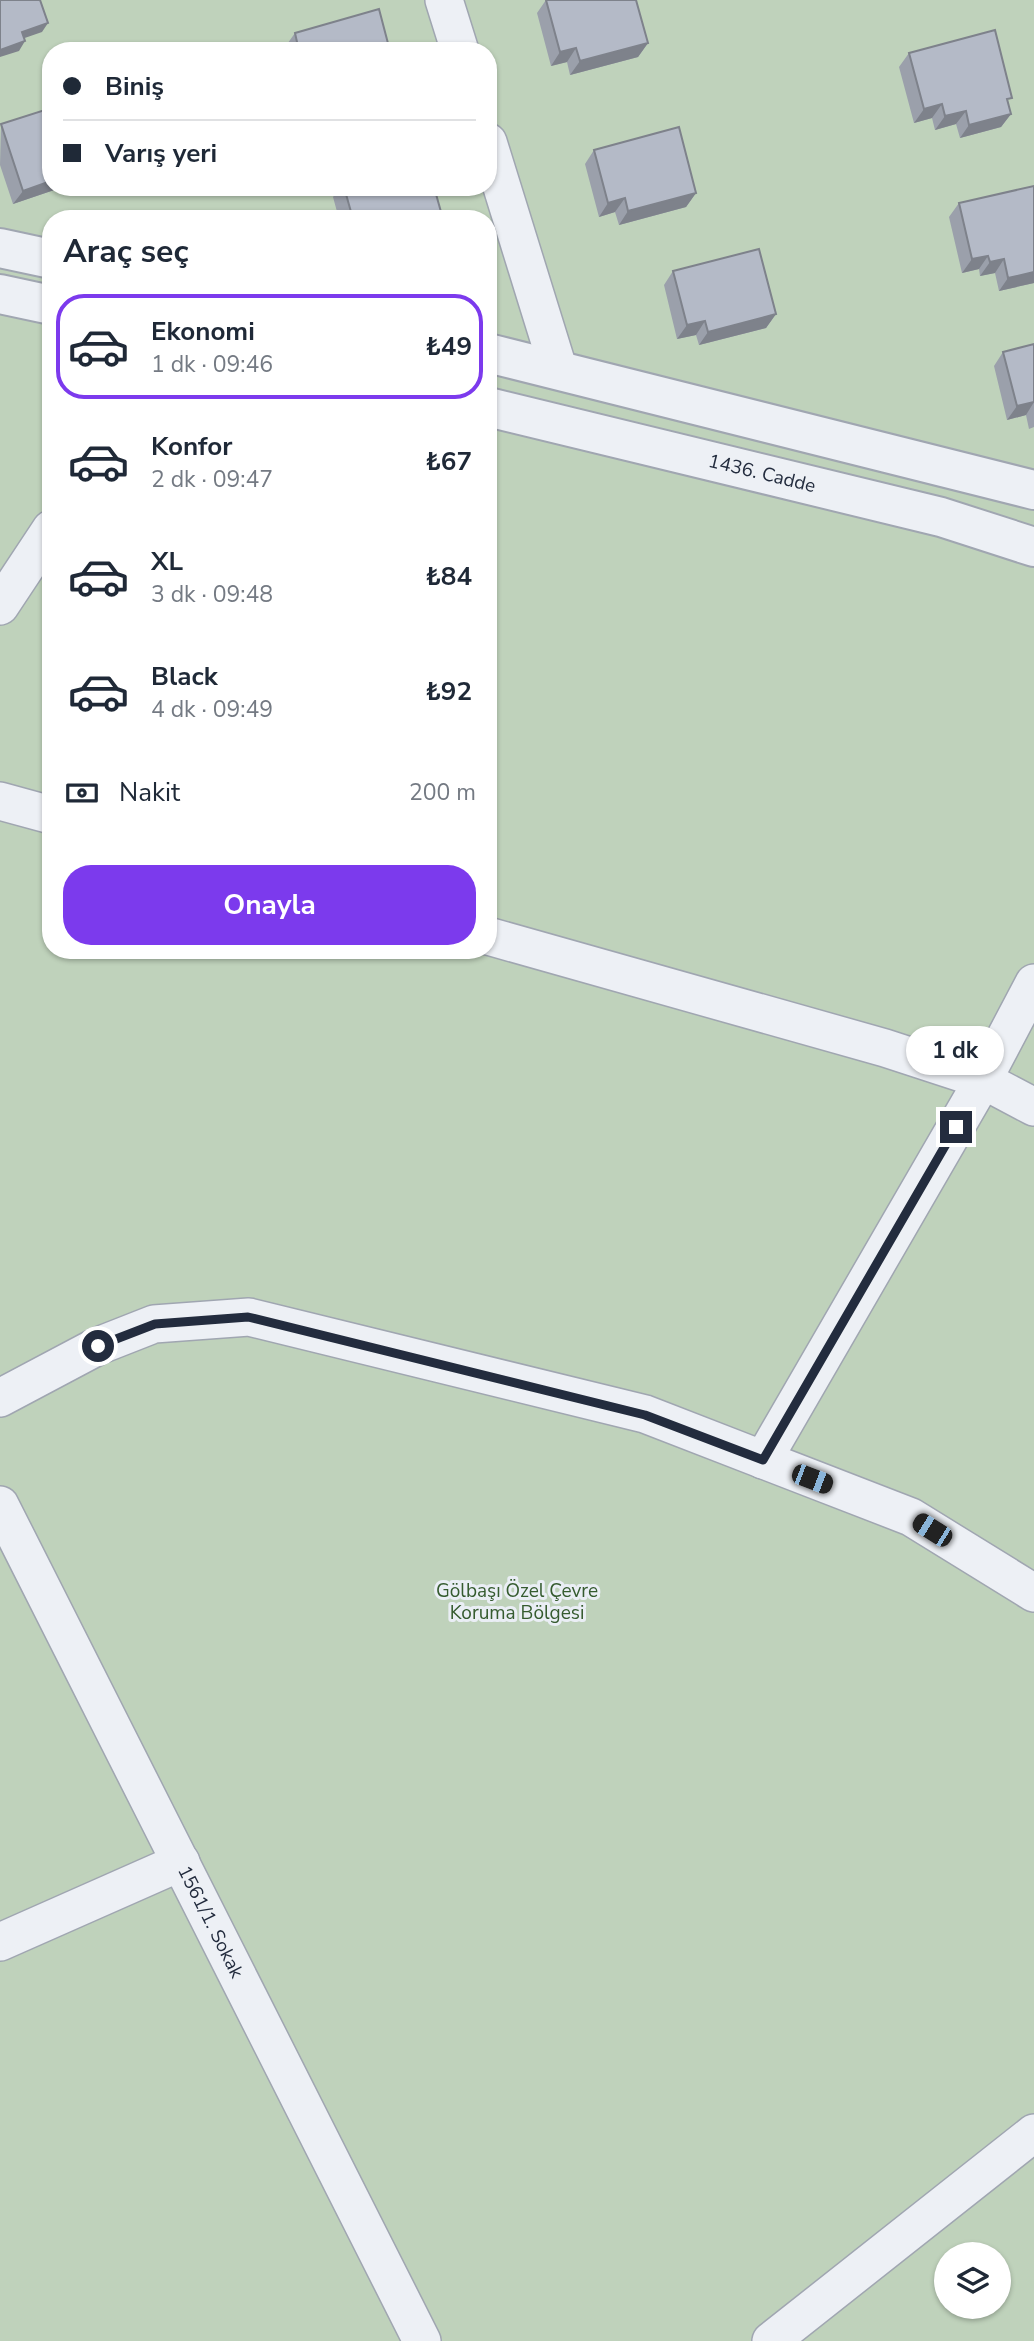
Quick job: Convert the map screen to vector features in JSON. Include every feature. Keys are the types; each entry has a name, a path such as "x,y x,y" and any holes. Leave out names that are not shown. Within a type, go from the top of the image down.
{"street":[{"path":"444,0 457,42"},
{"path":"497,171 558,369"},
{"path":"0,248 42,257"},
{"path":"0,294 42,303"},
{"path":"497,356 1034,490"},
{"name":"1436. Cadde","path":"497,409 941,517 1034,547"},
{"path":"0,606 42,542"},
{"path":"0,801 42,813"},
{"path":"497,939 886,1048 983,1080 1034,1107"},
{"path":"763,1460 983,1080 1034,983"},
{"path":"0,1398 98,1346 155,1324 248,1317 645,1415 911,1517 1034,1593"},
{"name":"1561/1. Sokak","path":"0,1505 422,2341"},
{"path":"0,1942 181,1862"},
{"path":"771,2341 1034,2133"}],"green space":[{"name":"Gölbaşı Özel Çevre Koruma Bölgesi","path":"0,0 1034,0 1034,2341 0,2341"}],"building":[{"path":"0,0 40,0 48,23 22,32 25,41 0,50"},
{"path":"546,0 636,0 648,43 580,61 576,48 560,52"},
{"path":"379,9 388,42 297,42 295,33"},
{"path":"995,30 1012,98 1007,99 1011,114 969,125 966,111 945,116 942,104 924,109 909,53"},
{"path":"42,111 42,184 23,191 1,124"},
{"path":"679,127 696,193 628,211 625,198 608,203 594,150"},
{"path":"1034,186 1034,272 1008,278 1004,259 990,262 988,256 972,259 959,203"},
{"path":"347,196 437,196 440,210 350,210"},
{"path":"759,249 776,314 708,332 705,321 687,325 673,271"},
{"path":"1034,344 1034,402 1017,406 1003,352"}],"route":[{"path":"98,1346 155,1324 248,1317 645,1415 763,1460 956,1127"}]}
